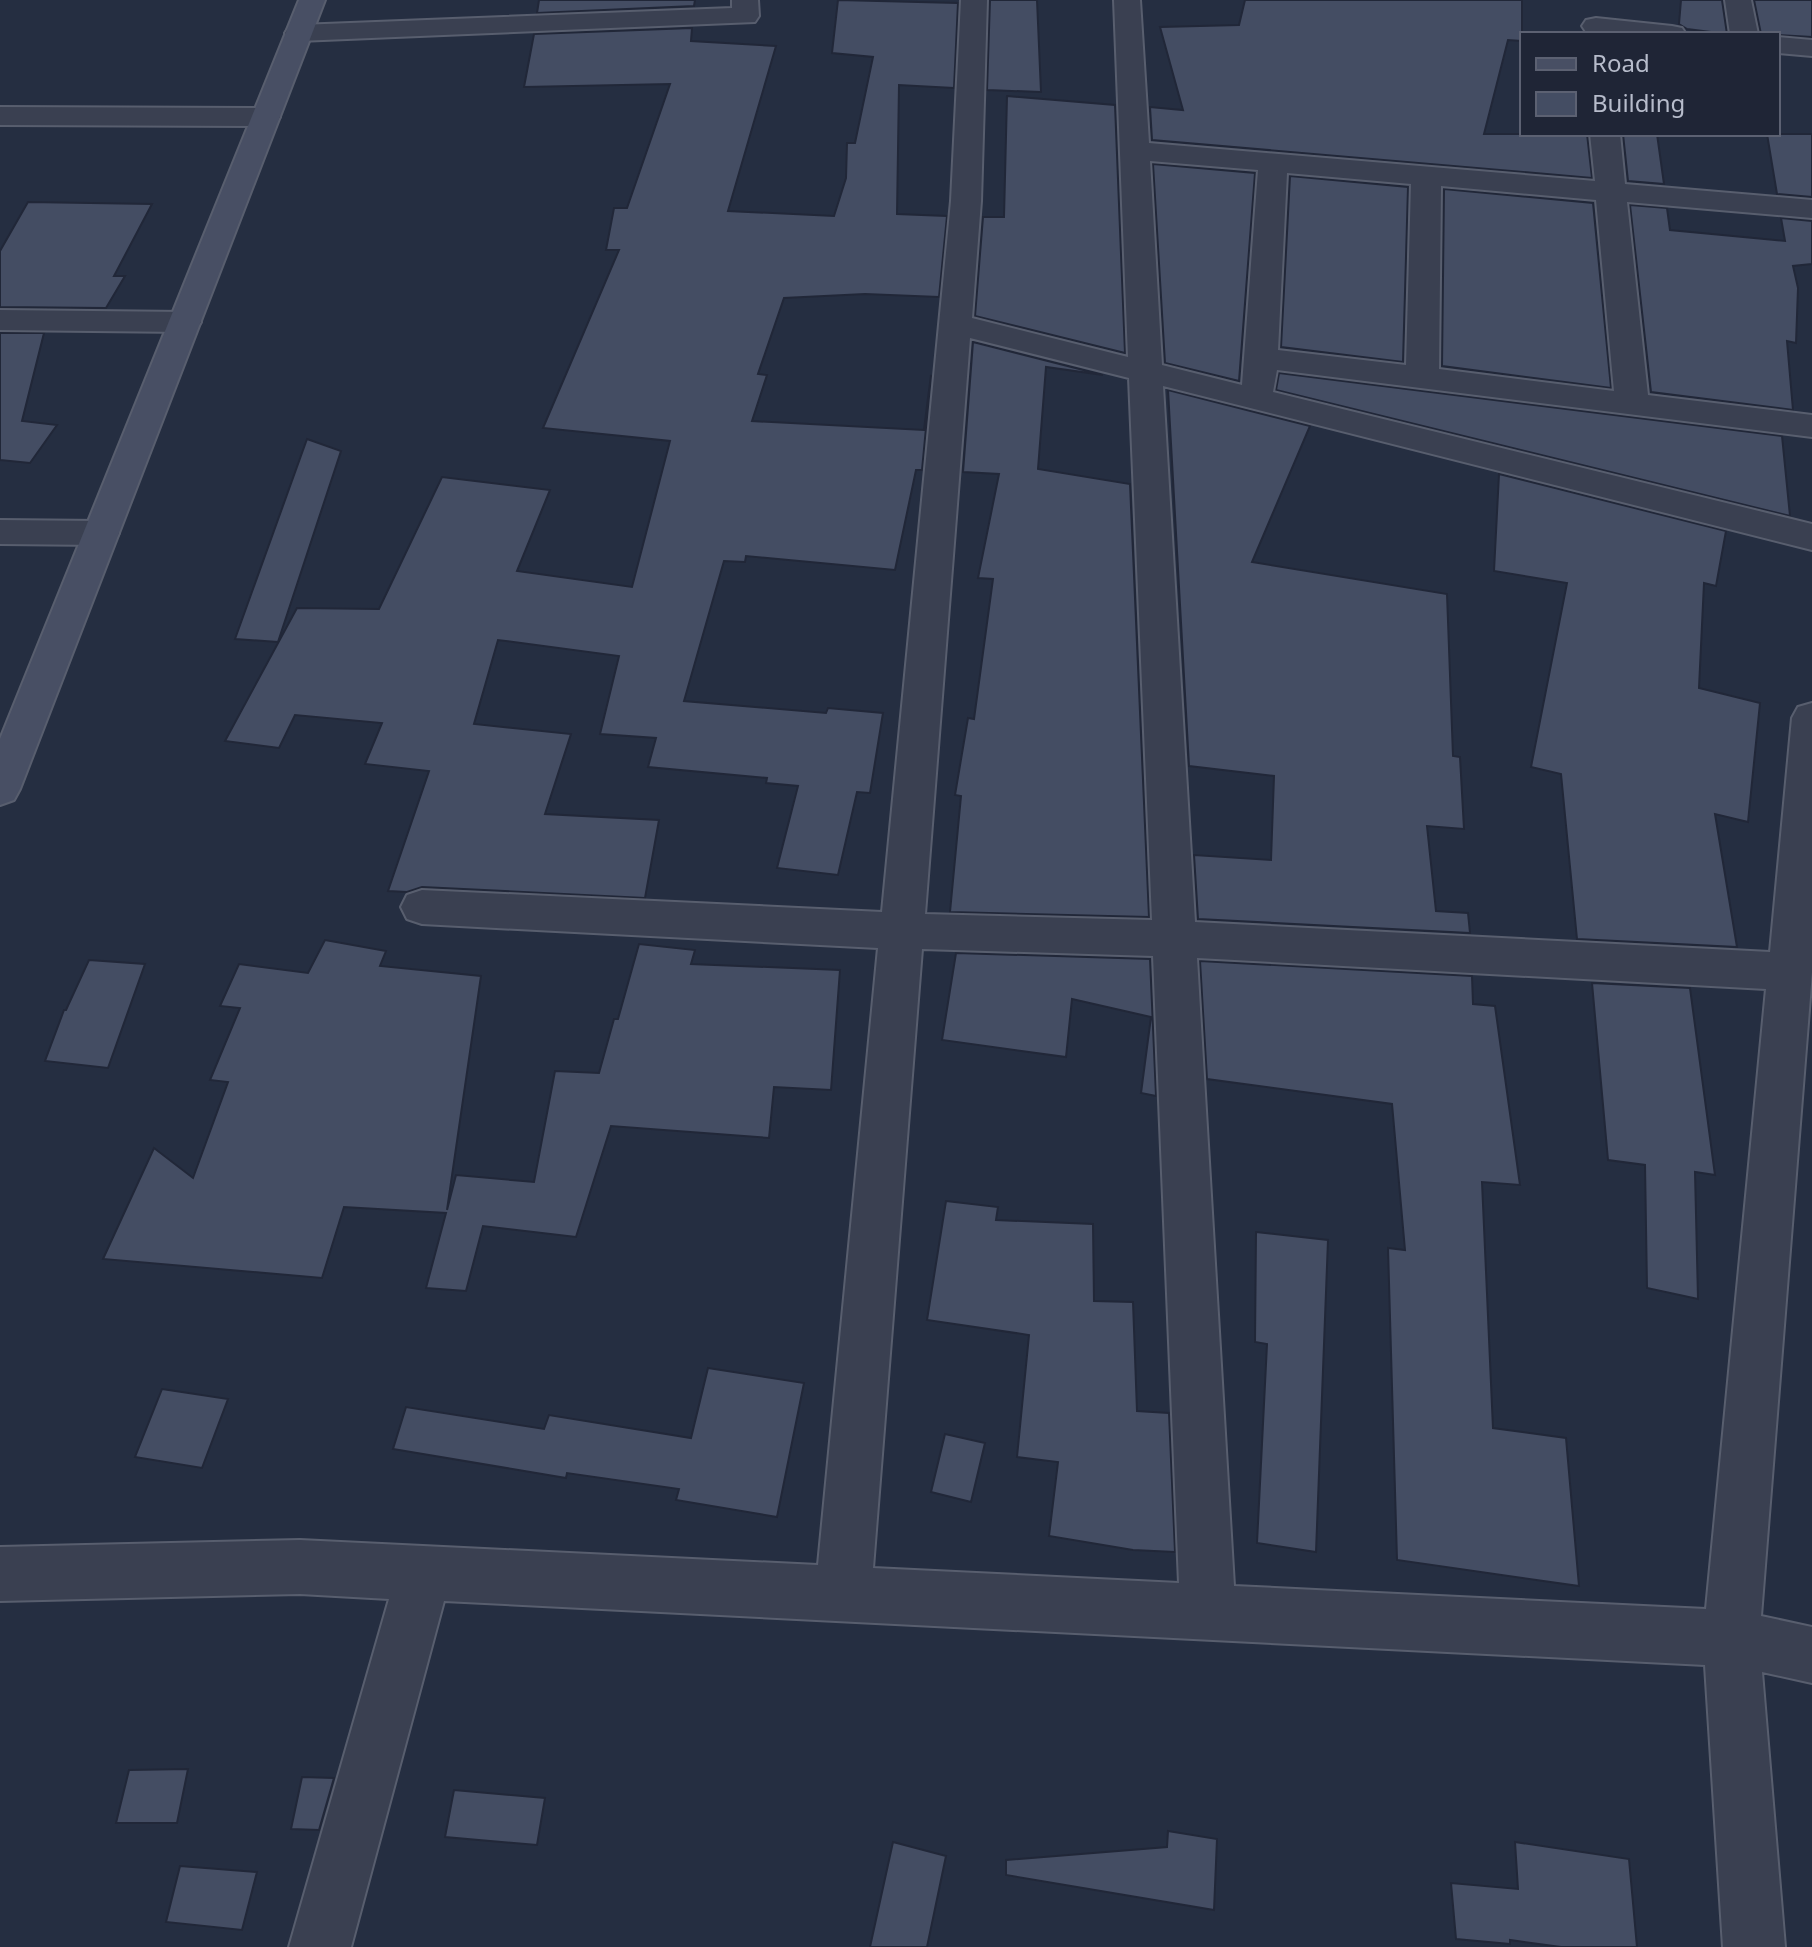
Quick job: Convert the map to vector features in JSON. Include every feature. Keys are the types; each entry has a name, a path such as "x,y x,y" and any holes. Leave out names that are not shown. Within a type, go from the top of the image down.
{"street":[{"path":"0,789 312,0"},
{"path":"299,33 501,13 745,16 745,0"},
{"path":"843,1594 966,201 974,0"},
{"path":"1127,0 1208,1612"},
{"path":"1738,0 1744,32"},
{"path":"1595,20 1661,32"},
{"path":"1780,45 1812,48"},
{"path":"0,116 266,117"},
{"path":"1605,136 1632,404"},
{"path":"1135,151 1812,209"},
{"path":"1258,399 1273,163"},
{"path":"1422,378 1426,176"},
{"path":"0,320 185,322"},
{"path":"955,324 1812,537"},
{"path":"1261,358 1812,426"},
{"path":"0,532 101,533"},
{"path":"1754,1947 1731,1638 1795,1099 1790,972 1810,779 1812,718"},
{"path":"422,907 902,931 1175,939 1790,972"},
{"path":"0,1574 300,1567 1731,1638 1812,1655"},
{"path":"320,1947 424,1573"}],"building":[{"path":"539,0 695,0 694,6 537,13"},
{"path":"838,0 958,3 954,88 899,85 897,214 947,216 939,297 865,294 784,298 758,374 767,375 752,421 924,430 931,375 922,470 916,470 895,570 746,556 745,562 724,561 684,701 826,713 828,708 883,713 870,793 857,792 838,875 777,868 798,786 766,783 767,778 648,767 656,738 600,734 619,656 498,640 474,724 571,734 545,814 659,820 645,898 422,887 407,892 388,891 429,771 365,764 382,723 295,715 279,748 225,741 297,608 379,609 442,477 550,490 517,571 632,587 670,441 543,428 619,250 606,250 614,208 627,208 670,84 524,87 534,34 692,28 691,41 776,46 728,211 834,216 846,178 847,143 855,143 873,57 832,53"},
{"path":"990,0 1037,0 1041,92 987,90"},
{"path":"1245,0 1522,0 1520,41 1508,40 1484,134 1587,136 1592,178 1152,140 1150,107 1183,110 1160,27 1239,25"},
{"path":"1681,0 1722,0 1727,32 1687,29 1679,24"},
{"path":"1754,0 1812,0 1812,37 1761,32"},
{"path":"1007,96 1115,105 1125,353 975,316 983,217 1004,217"},
{"path":"1812,134 1812,197 1777,194 1767,136"},
{"path":"1623,136 1657,136 1664,184 1628,181"},
{"path":"1153,164 1255,173 1239,381 1165,363"},
{"path":"1290,176 1408,187 1403,362 1281,347"},
{"path":"1444,189 1593,203 1611,388 1442,366"},
{"path":"28,202 152,204 114,276 125,276 106,308 0,307 0,251"},
{"path":"1630,205 1667,208 1670,230 1785,241 1781,218 1812,221 1812,264 1793,266 1798,288 1796,343 1787,341 1793,410 1651,392"},
{"path":"0,333 44,333 22,421 57,425 30,463 0,460"},
{"path":"973,342 1103,375 1046,367 1038,469 1130,484 1149,917 950,912 961,796 955,795 968,718 974,719 993,579 978,578 999,474 963,472"},
{"path":"1279,373 1782,436 1790,516 1276,390"},
{"path":"1168,390 1310,426 1252,562 1447,594 1453,756 1460,757 1464,829 1427,826 1436,911 1468,913 1470,933 1198,919 1194,855 1271,860 1274,776 1189,766"},
{"path":"307,439 341,451 278,642 235,639"},
{"path":"1499,474 1726,531 1716,586 1704,583 1699,688 1760,703 1748,822 1715,814 1737,947 1577,939 1561,774 1531,767 1567,583 1494,571"},
{"path":"325,940 386,951 380,966 481,976 447,1210 456,1175 534,1182 555,1071 599,1073 639,944 695,950 691,964 840,970 831,1090 774,1087 769,1138 611,1126 576,1237 483,1226 466,1291 426,1288 446,1213 344,1207 322,1278 103,1259 154,1148 193,1178 228,1082 210,1080 240,1008 220,1006 239,964 308,973"},
{"path":"956,953 1150,959 1156,1096 1141,1093 1151,1017 1072,999 1066,1057 942,1040"},
{"path":"89,960 145,964 108,1068 45,1061 64,1010"},
{"path":"1200,961 1472,976 1473,1004 1495,1006 1520,1185 1482,1182 1493,1428 1566,1438 1579,1586 1397,1560 1388,1248 1405,1250 1392,1104 1207,1079"},
{"path":"1592,983 1690,988 1715,1175 1695,1172 1698,1299 1647,1288 1645,1165 1608,1160"},
{"path":"946,1201 998,1207 996,1220 1093,1224 1094,1301 1133,1302 1137,1411 1169,1413 1175,1552 1133,1550 1049,1536 1058,1462 1017,1457 1029,1335 927,1320"},
{"path":"1256,1232 1328,1240 1316,1552 1257,1543 1267,1344 1255,1342"},
{"path":"708,1368 804,1383 777,1517 676,1500 679,1489 567,1473 566,1478 393,1449 406,1407 544,1429 549,1415 691,1438"},
{"path":"162,1389 228,1399 202,1468 135,1457"},
{"path":"945,1434 985,1443 971,1502 931,1492"},
{"path":"188,1769 177,1823 116,1823 129,1770"},
{"path":"302,1777 334,1778 319,1830 291,1829"},
{"path":"454,1790 545,1798 537,1845 445,1837"},
{"path":"1168,1831 1217,1839 1214,1910 1006,1875 1006,1860 1167,1847"},
{"path":"893,1842 946,1856 927,1947 870,1947"},
{"path":"1515,1842 1629,1859 1637,1947 1561,1947 1510,1940 1510,1944 1456,1939 1451,1883 1518,1889"},
{"path":"180,1866 257,1872 242,1930 166,1922"}]}
